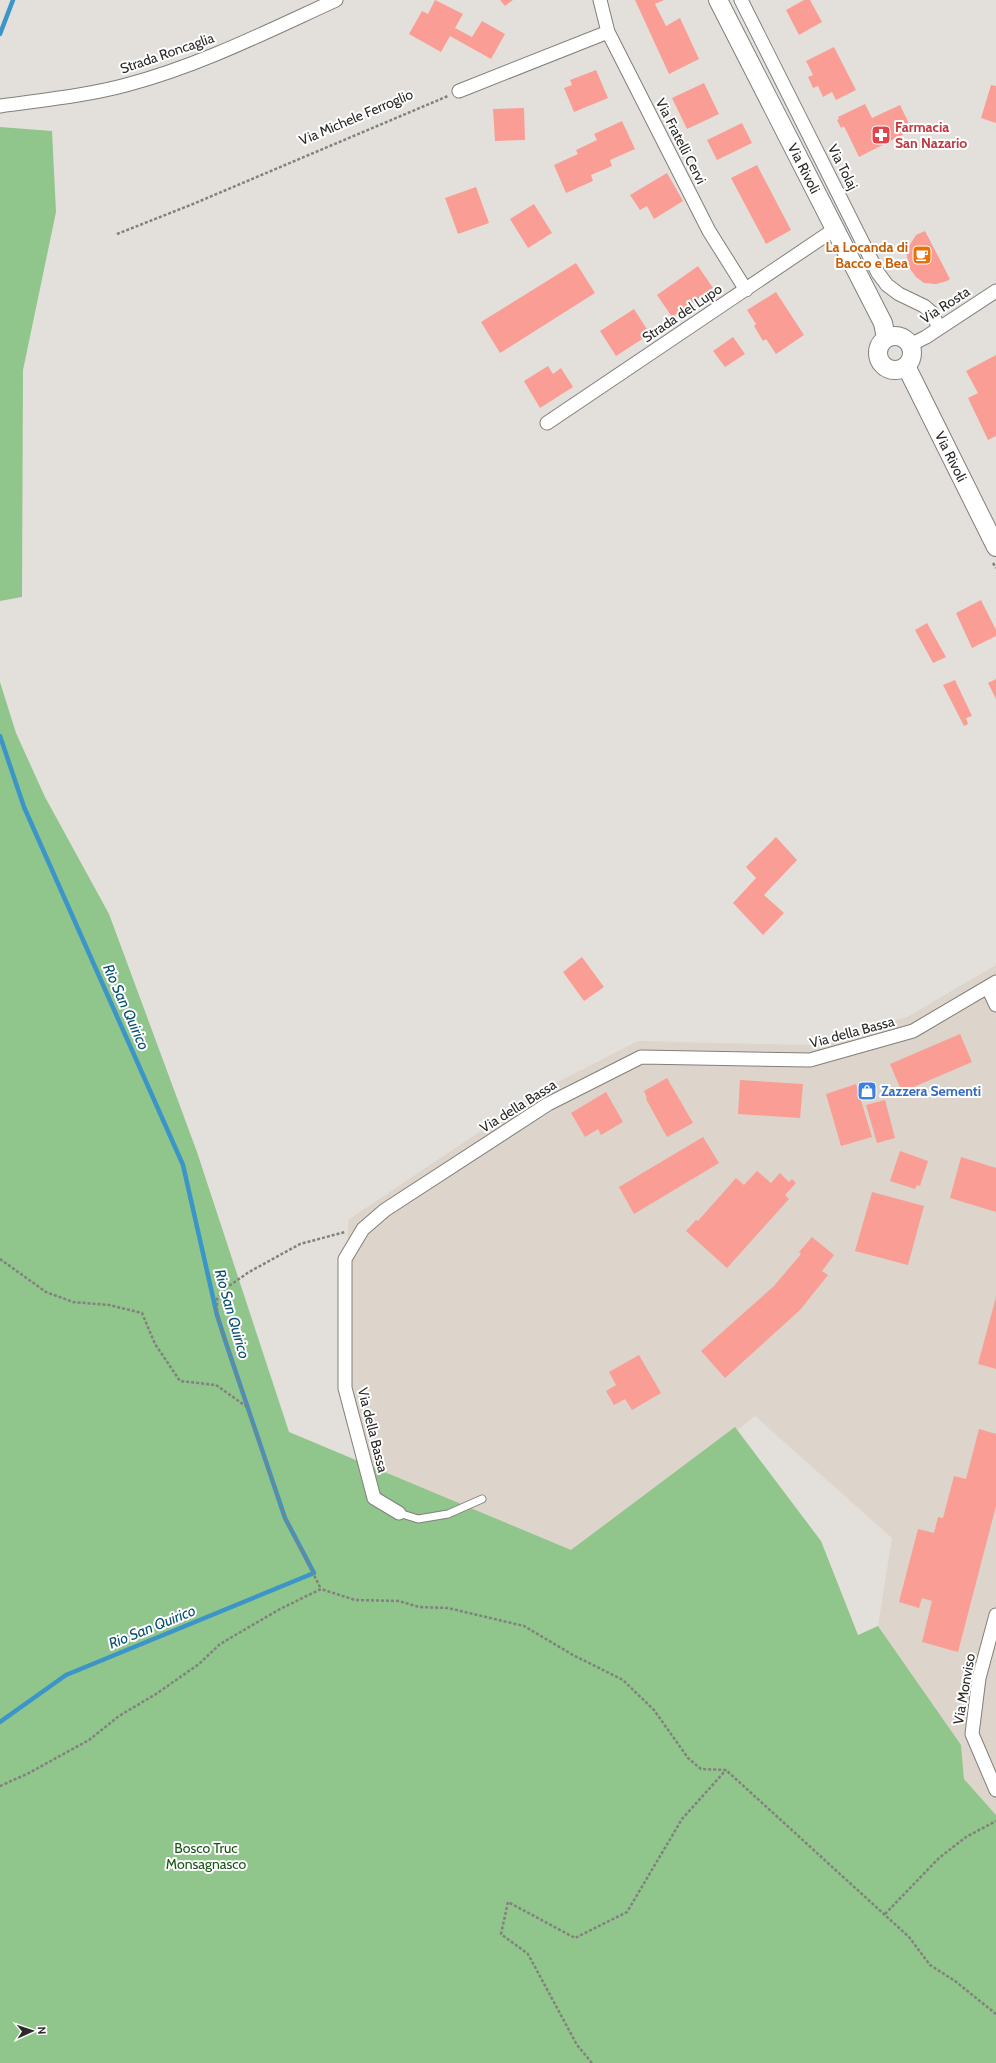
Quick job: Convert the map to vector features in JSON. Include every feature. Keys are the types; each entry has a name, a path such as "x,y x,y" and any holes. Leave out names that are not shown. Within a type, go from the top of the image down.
{"street":[{"name":"Strada Roncaglia","path":"0,106 94,91 147,79 200,60 336,0"},
{"name":"Via Fratelli Cervi","path":"600,0 608,32 710,231 746,290"},
{"name":"Via Rivoli","path":"718,0 883,323 886,338"},
{"name":"Via Tolaj","path":"741,0 878,273 887,285 899,294 924,306 932,313 938,328"},
{"path":"459,91 608,32"},
{"name":"Strada del Lupo","path":"547,423 835,229"},
{"name":"Via Rosta","path":"910,345 926,337 996,291"},
{"path":"891,336 902,337 910,345 912,356 906,366 895,370 884,367 880,362 878,357 879,346 886,338 891,336"},
{"name":"Via Rivoli","path":"906,366 996,548"},
{"path":"992,985 996,1005"},
{"name":"Via della Bassa","path":"399,1513 374,1498 345,1388 344,1259 363,1229 385,1210 548,1104 641,1057 810,1060 913,1031 992,985"},
{"name":"Via Monviso","path":"996,1615 979,1678 972,1734 996,1790"}],"lane":[{"path":"399,1513 418,1519 448,1514 482,1499"}],"path":[{"name":"Via Michele Ferroglio","path":"117,234 194,204 459,91"},
{"path":"322,1589 285,1518 217,1315 217,1299 226,1288 249,1272 300,1244 363,1229"},
{"path":"0,1259 46,1292 73,1302 109,1305 142,1312 155,1344 180,1381 216,1385 247,1407"},
{"path":"0,1786 27,1774 89,1740 119,1716 156,1694 199,1664 220,1644 280,1609 322,1589 355,1600 399,1601 419,1607 448,1608 524,1626 573,1655 623,1680 654,1710 688,1758 701,1769 726,1770 885,1914 909,1937 930,1965 955,1981 996,2014"},
{"path":"592,2063 577,2045 528,1954 501,1934 508,1902 575,1938 627,1912 682,1819 726,1770"},
{"path":"885,1914 939,1858 966,1837 996,1821"}],"shaded area":[{"path":"996,965 996,1815 964,1779 961,1745 878,1626 892,1538 755,1416 675,1480 575,1567 386,1526 346,1369 348,1220 540,1091 638,1041 808,1045 907,1017"}],"green space":[{"path":"0,127 52,131 56,212 23,370 22,597 0,601"},
{"name":"Bosco Truc Monsagnasco","path":"0,682 16,733 45,797 109,914 197,1152 289,1432 571,1550 735,1427 821,1541 858,1635 878,1626 961,1745 964,1779 996,1815 996,2063 0,2063"}],"building":[{"path":"435,0 463,14 455,28 472,37 482,21 505,34 491,59 450,36 441,52 409,34 422,11 428,14"},
{"path":"500,0 513,0 505,6"},
{"path":"635,0 664,0 655,4 666,26 680,18 699,59 669,74"},
{"path":"804,0 810,0 822,22 799,35 786,10"},
{"path":"834,47 856,90 836,100 832,92 823,97 818,86 813,88 808,77 813,75 806,61"},
{"path":"596,70 608,98 574,112 564,88 572,85 570,80"},
{"path":"704,83 719,114 687,129 672,98"},
{"path":"991,85 996,86 996,123 981,118"},
{"path":"865,104 872,118 900,105 912,130 859,157 844,126 841,128 837,120 839,119 838,117"},
{"path":"524,108 525,140 495,141 493,109"},
{"path":"622,121 635,149 610,160 612,166 591,175 593,181 566,193 554,165 578,154 576,150 597,140 594,134"},
{"path":"742,123 752,143 717,160 707,140"},
{"path":"757,165 791,230 766,244 731,178"},
{"path":"667,173 683,201 654,219 647,206 640,210 630,195"},
{"path":"476,187 489,223 458,234 445,198"},
{"path":"534,204 552,233 528,248 510,219"},
{"name":"La Locanda di Bacco e Bea","path":"925,231 950,279 947,281 936,284 924,283 916,277 910,269 906,251 916,235"},
{"path":"576,263 595,293 500,353 481,322"},
{"path":"698,266 713,288 672,317 657,295"},
{"path":"776,292 804,335 776,354 766,339 763,341 754,326 756,324 747,310"},
{"path":"634,309 650,334 616,356 600,331"},
{"path":"733,337 745,354 725,367 713,351"},
{"path":"996,355 996,436 988,440 968,398 978,393 966,371"},
{"path":"548,366 553,374 561,368 573,387 540,408 524,381"},
{"path":"981,600 996,630 996,636 972,648 956,613"},
{"path":"927,623 946,657 933,663 915,630"},
{"path":"996,679 996,699 988,683"},
{"path":"955,680 972,716 966,718 968,724 964,726 943,685"},
{"path":"776,837 797,860 764,895 784,913 763,935 733,903 756,878 746,867"},
{"path":"582,957 604,987 584,1001 563,972"},
{"path":"960,1034 972,1062 902,1092 890,1064"},
{"path":"667,1078 693,1123 667,1137 646,1099 647,1098 644,1091"},
{"path":"740,1080 803,1084 800,1118 738,1114"},
{"path":"856,1084 872,1137 841,1146 826,1094"},
{"path":"606,1092 623,1122 601,1135 598,1129 585,1137 571,1113"},
{"path":"885,1100 895,1138 877,1143 866,1105"},
{"path":"703,1137 719,1163 634,1214 619,1187"},
{"path":"900,1151 928,1161 920,1186 917,1185 915,1189 890,1181"},
{"path":"961,1157 996,1168 996,1212 950,1198"},
{"path":"757,1171 771,1183 780,1173 789,1182 792,1179 796,1183 785,1195 789,1199 727,1268 686,1231 696,1220 698,1221 736,1178 744,1185"},
{"path":"872,1192 924,1206 908,1265 855,1251"},
{"path":"812,1237 834,1255 822,1271 828,1275 800,1310 725,1378 701,1351 774,1286 801,1254 799,1252"},
{"path":"996,1297 996,1369 978,1364"},
{"path":"639,1355 661,1393 632,1410 625,1399 614,1405 606,1391 616,1385 609,1372"},
{"path":"979,1429 996,1434 996,1506 958,1652 922,1642 932,1601 922,1598 919,1608 899,1602 918,1529 934,1533 938,1517 943,1518 954,1476 966,1479"}],"waterway":[{"name":"Rio San Quirico","path":"0,34 13,0"},
{"name":"Rio San Quirico","path":"0,736 24,807 183,1165 217,1315 285,1518 314,1573 66,1675 0,1722"}],"place":[{"name":"Farmacia San Nazario","path":"881,135"},
{"name":"La Locanda di Bacco e Bea","path":"922,255"},
{"name":"Zazzera Sementi","path":"867,1091"}]}
